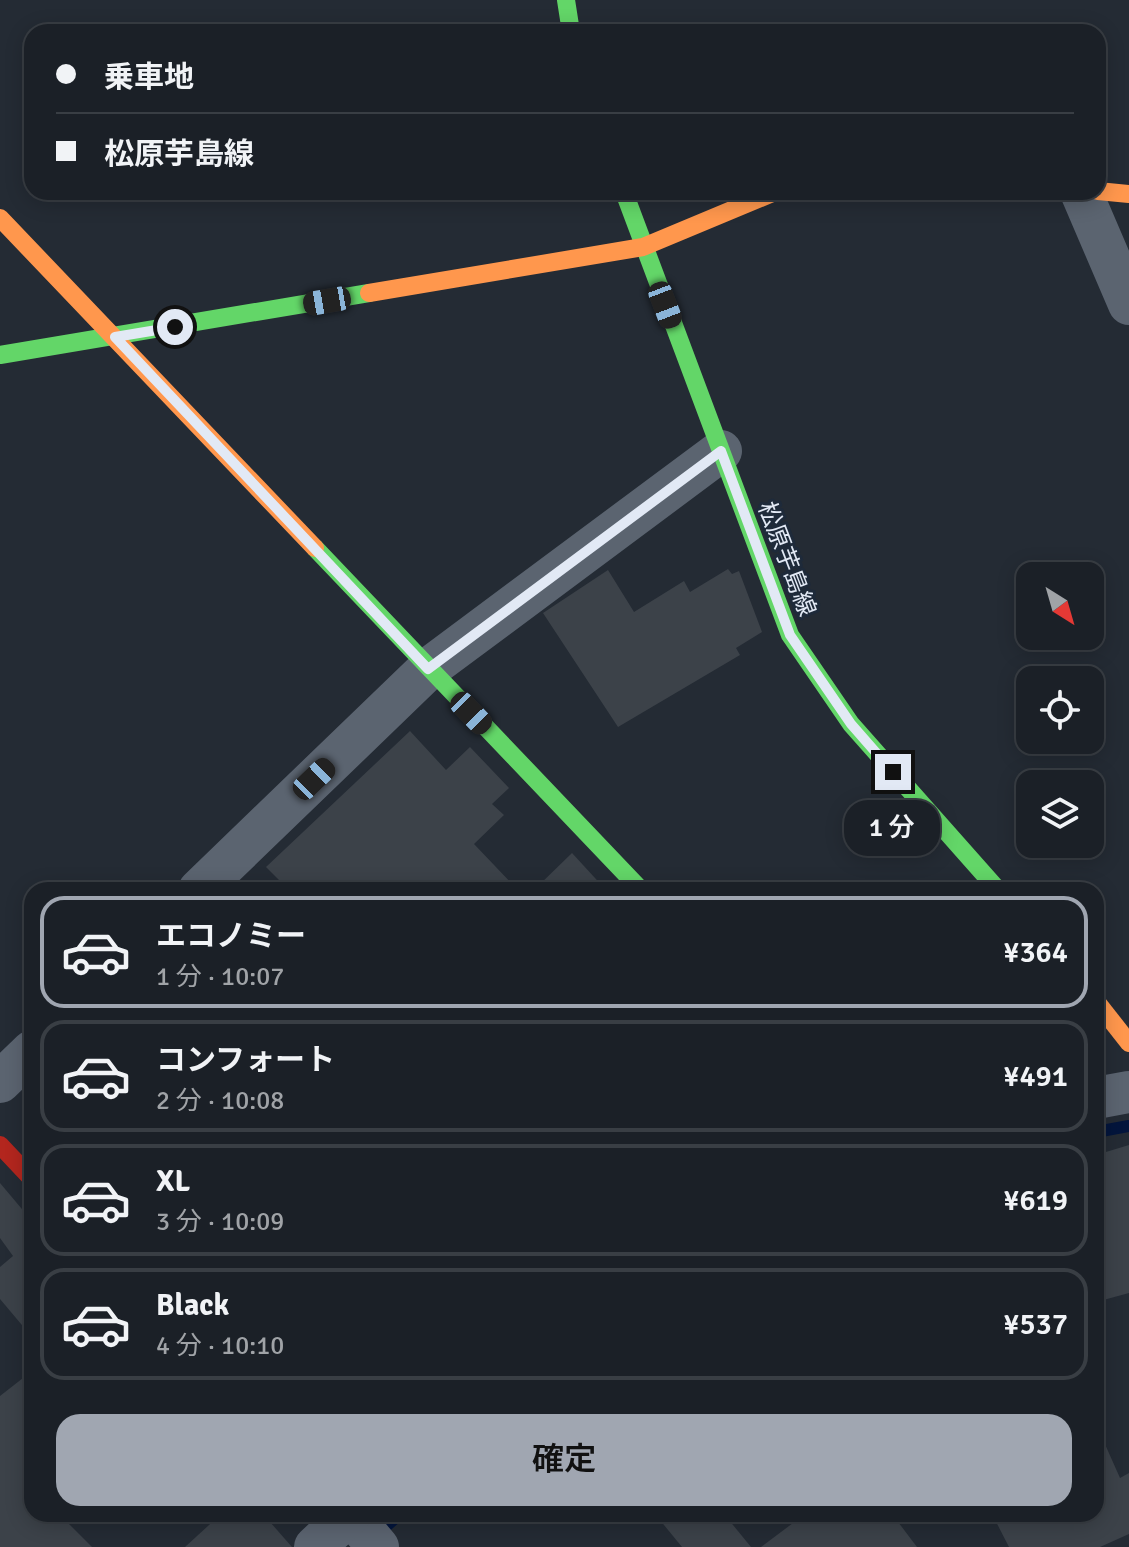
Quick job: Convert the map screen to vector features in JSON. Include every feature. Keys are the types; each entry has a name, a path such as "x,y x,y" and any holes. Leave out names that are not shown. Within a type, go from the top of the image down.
{"street":[{"path":"566,0 570,24"},
{"path":"1106,192 1129,194"},
{"name":"松原芋島線","path":"627,200 790,635 851,724 991,882"},
{"path":"0,355 643,247 756,200"},
{"path":"1084,200 1129,304"},
{"path":"0,218 633,882"},
{"path":"207,882 428,669 721,451"},
{"path":"1104,1011 1129,1043"},
{"path":"0,1082 24,1059"},
{"path":"1104,1097 1129,1092"},
{"path":"0,1145 24,1170"},
{"path":"315,1547 364,1530"}],"building":[{"path":"728,569 732,574 739,571 762,632 736,648 740,655 618,727 543,613 608,570 634,612 684,581 690,592"},
{"path":"410,731 446,770 470,747 509,788 492,804 504,815 474,844 510,882 281,882 266,867"},
{"path":"572,853 599,882 542,882"},
{"path":"1129,1145 1129,1293 1104,1300 1104,1153"},
{"path":"0,1183 24,1212 24,1328 0,1299 0,1267 13,1256 0,1238"},
{"path":"24,1377 24,1522 67,1522 92,1547 0,1547 0,1396"},
{"path":"1104,1442 1120,1478 1129,1473 1129,1534 1100,1547 1009,1547 996,1522 1104,1522"},
{"path":"212,1522 270,1522 292,1547 185,1547"},
{"path":"662,1522 731,1522 751,1547 682,1547"},
{"path":"794,1522 898,1522 917,1547 761,1547"}],"waterway":[{"path":"1104,1131 1129,1126"},
{"path":"377,1534 391,1522"}],"traffic: fast":[{"path":"566,0 570,24"},
{"path":"627,200 790,635 851,724 991,882"},
{"path":"0,355 369,293"},
{"path":"315,548 633,882"}],"traffic: slow":[{"path":"1106,192 1129,194"},
{"path":"369,293 643,247 756,200"},
{"path":"0,218 315,548"},
{"path":"1104,1011 1129,1043"}],"traffic: jam":[{"path":"0,1145 24,1170"}],"route":[{"path":"175,327 115,337 428,669 721,451 790,635 851,724 893,772"}]}
